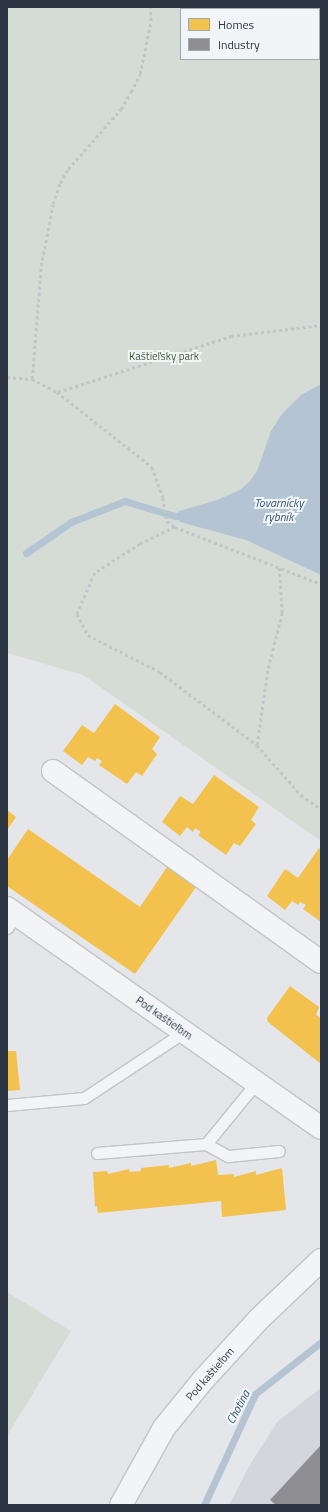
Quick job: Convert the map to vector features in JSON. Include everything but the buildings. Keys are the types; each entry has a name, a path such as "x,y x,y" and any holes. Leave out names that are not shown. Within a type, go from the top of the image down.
{"street":[{"path":"53,771 321,962"},
{"name":"Pod kaštieľom","path":"10,917 184,1032 321,1128"},
{"name":"Pod kaštieľom","path":"121,1505 164,1428 203,1380 259,1319 321,1260"}],"lane":[{"path":"7,1105 84,1098 184,1032"},
{"path":"206,1144 256,1083"},
{"path":"97,1153 206,1144 228,1156 279,1151"}],"path":[{"path":"32,379 41,266 53,204 60,183 68,169 120,109 140,74 150,21 150,7"},
{"path":"57,392 231,336 321,325"},
{"path":"7,377 32,379 57,392 152,467 163,498 167,521 175,527 321,584"},
{"path":"175,527 140,544 95,573 77,614 88,635 160,672 257,745 302,795 321,809"},
{"path":"257,745 268,668 282,613 279,567"}],"shaded area":[{"path":"321,1388 321,1505 229,1505 251,1463 278,1421"}],"green space":[{"name":"Kaštieľsky park","path":"7,7 321,7 321,841 83,675 7,653"},
{"path":"7,1292 71,1331 7,1436"}],"water":[{"name":"Tovarnícky rybník","path":"321,384 321,575 246,540 180,522 175,516 179,511 217,500 240,490 250,481 257,471 271,431 282,414 301,395"}],"waterway":[{"path":"26,553 71,522 125,501 175,516"},
{"name":"Chotina","path":"204,1505 255,1394 321,1342"}]}
